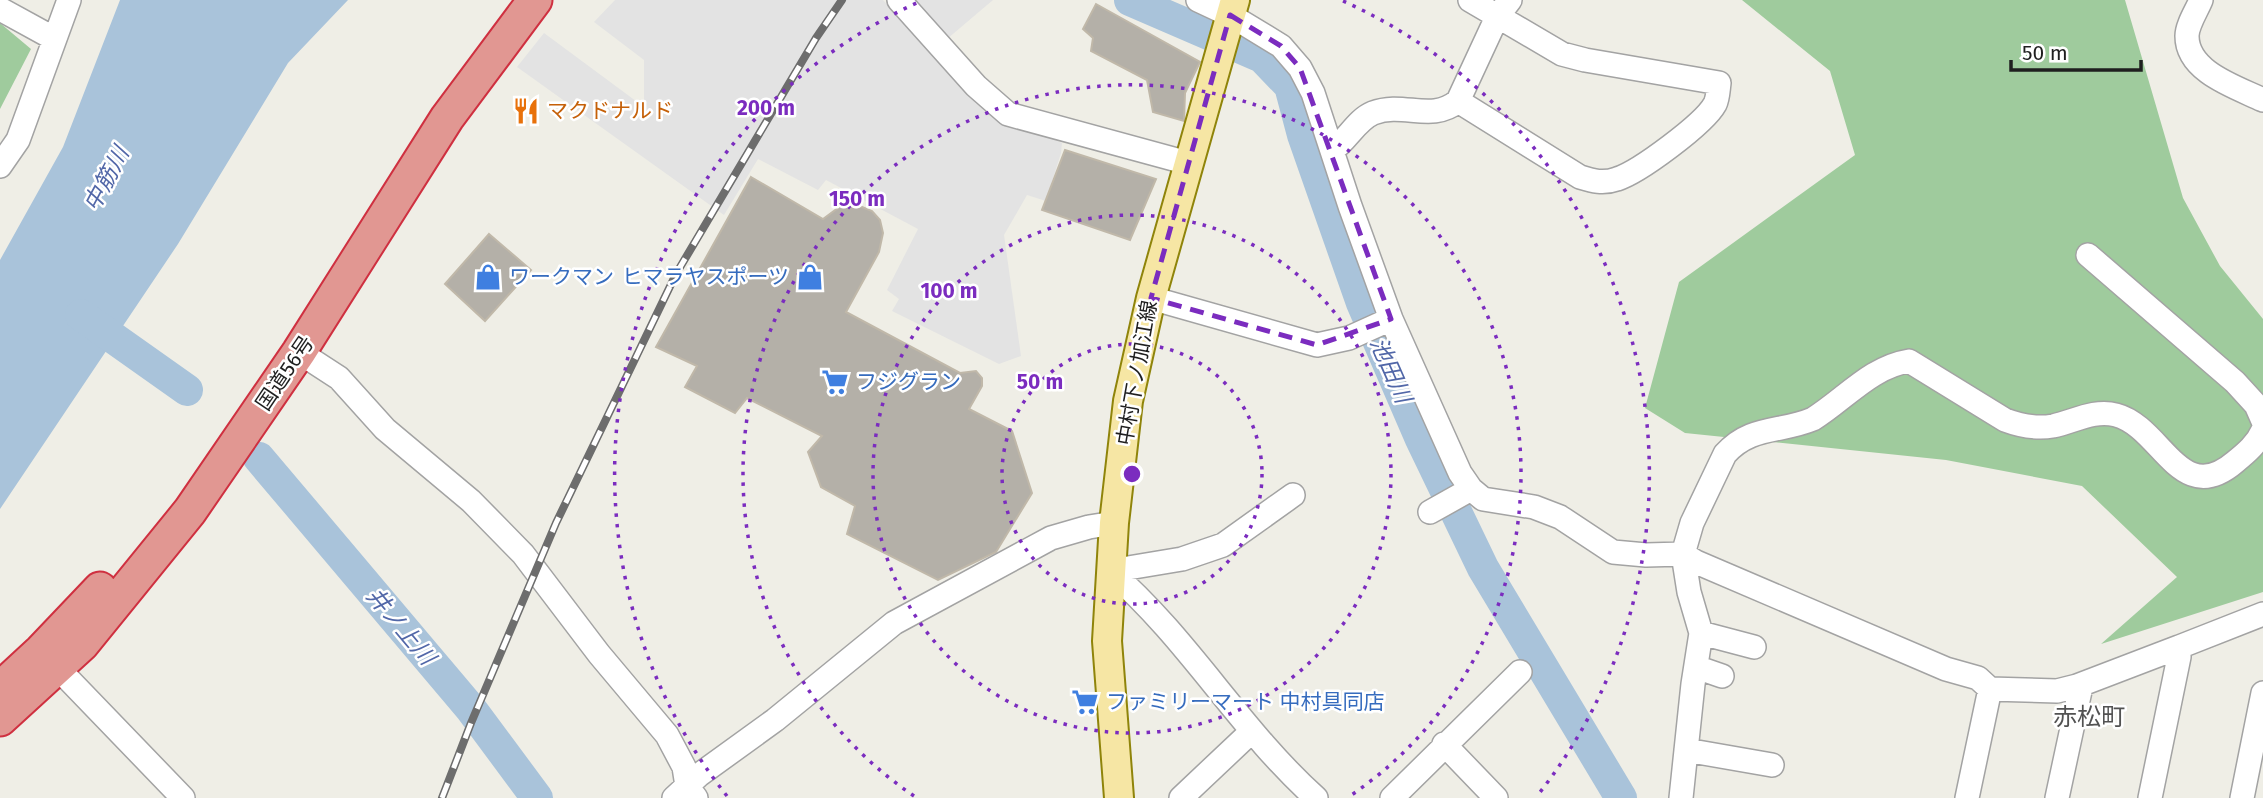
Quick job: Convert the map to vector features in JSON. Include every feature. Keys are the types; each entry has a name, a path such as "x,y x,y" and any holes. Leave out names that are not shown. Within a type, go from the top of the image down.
{"highway":[{"name":"国道56号","path":"0,719 164,512 237,412 429,108 474,42 508,0"},
{"name":"国道56号","path":"0,689 82,643 182,522 299,352 447,118 535,0"}],"main road":[{"name":"中村下ノ加江線","path":"1119,798 1107,641 1114,523 1128,401 1151,298 1232,12"}],"street":[{"path":"0,166 18,140 69,0"},
{"path":"899,0 976,86 1008,114 1188,163"},
{"path":"1198,0 1232,12 1281,46 1300,68 1313,93 1391,319 1460,473 1471,489 1483,499 1534,507 1560,517 1613,552 1638,555 1683,554 1696,562 1946,669 1978,678 1990,689 2057,691 2077,686 2263,614"},
{"path":"1458,101 1580,177 1598,183 1617,179 1641,168 1704,118 1716,103 1719,83 1585,61 1562,54 1503,8 1470,0"},
{"path":"2201,0 2187,35 2194,60 2217,77 2263,100"},
{"path":"1332,150 1343,143 1369,115 1390,108 1432,112 1447,110 1458,101 1503,8"},
{"path":"0,9 54,38"},
{"path":"2088,255 2235,382 2256,405 2263,421"},
{"path":"1151,298 1317,345 1349,338 1391,319"},
{"path":"299,352 339,378 385,429 471,501 523,554 599,654 667,735 684,767 686,794"},
{"path":"1681,798 1701,633 1689,592 1683,554 1692,523 1725,454 1749,435 1813,419 1874,374 1896,363 1909,361 2005,420 2021,426 2052,426 2097,414 2115,415 2142,431 2188,475 2212,477 2229,467 2247,452 2263,430"},
{"path":"1430,512 1471,489"},
{"path":"1110,572 1182,559 1223,545 1293,495"},
{"path":"686,794 699,775 775,720 894,623 1051,538 1114,523"},
{"path":"1110,572 1138,595 1252,731 1317,798"},
{"path":"1701,633 1754,647"},
{"path":"2150,798 2179,647"},
{"path":"50,659 183,798"},
{"path":"1696,667 1722,676"},
{"path":"1391,798 1520,672"},
{"path":"2057,798 2080,691 2077,686"},
{"path":"1967,798 1990,689"},
{"path":"2242,798 2263,693"},
{"path":"1181,798 1252,731"},
{"path":"1444,744 1496,798"},
{"path":"1686,750 1772,765"}],"highlighted area":[{"path":"1230,15 1281,46 1300,68 1391,319 1317,345 1151,298"}],"green space":[{"path":"1742,0 2125,0 2183,198 2220,266 2263,319 2263,592 2101,644 2177,577 2082,486 1946,460 1685,433 1645,408 1679,282 1855,155 1830,71"},
{"path":"0,23 31,49 0,109"}],"shaded area":[{"path":"615,0 883,0 903,21 1035,131 1062,143 1046,201 1027,195 1004,235 1021,356 999,364 892,311 899,299 887,290 918,229 826,180 818,190 758,159 724,215 517,67 544,33 644,107 644,60 594,22"},
{"path":"914,0 993,0 947,39"}],"water":[{"name":"中筋川","path":"120,0 348,0 288,63 178,244 0,509 0,260 63,147"}],"building":[{"path":"1096,4 1200,62 1185,93 1184,121 1153,112 1147,80 1091,51 1093,38 1083,29"},
{"path":"1065,150 1156,179 1130,240 1042,210"},
{"name":"フジグラン","path":"751,177 823,219 842,205 855,204 872,211 880,220 883,233 879,252 846,312 960,373 976,371 982,378 982,386 969,409 1012,431 1032,493 996,552 938,580 847,534 855,506 821,487 808,452 822,436 747,398 735,413 685,387 697,366 656,347"},
{"name":"ワークマン","path":"489,234 531,270 485,321 445,284"}],"waterway":[{"name":"池田川","path":"1130,0 1262,57 1290,86 1303,135 1362,303 1420,437 1483,568 1621,798"},
{"name":"井ノ上川","path":"81,315 187,390"},
{"name":"井ノ上川","path":"259,458 471,709 537,798"}],"railway":[{"path":"442,798 556,523 676,274 816,38 842,0"}],"place":[{"name":"マクドナルド","path":"526,111"},
{"name":"ワークマン","path":"488,277"},
{"name":"ヒマラヤスポーツ","path":"810,277"},
{"name":"フジグラン","path":"835,382"},
{"name":"ファミリーマート 中村具同店","path":"1085,702"}],"district":[{"name":"赤松町","path":"2089,717"}]}
